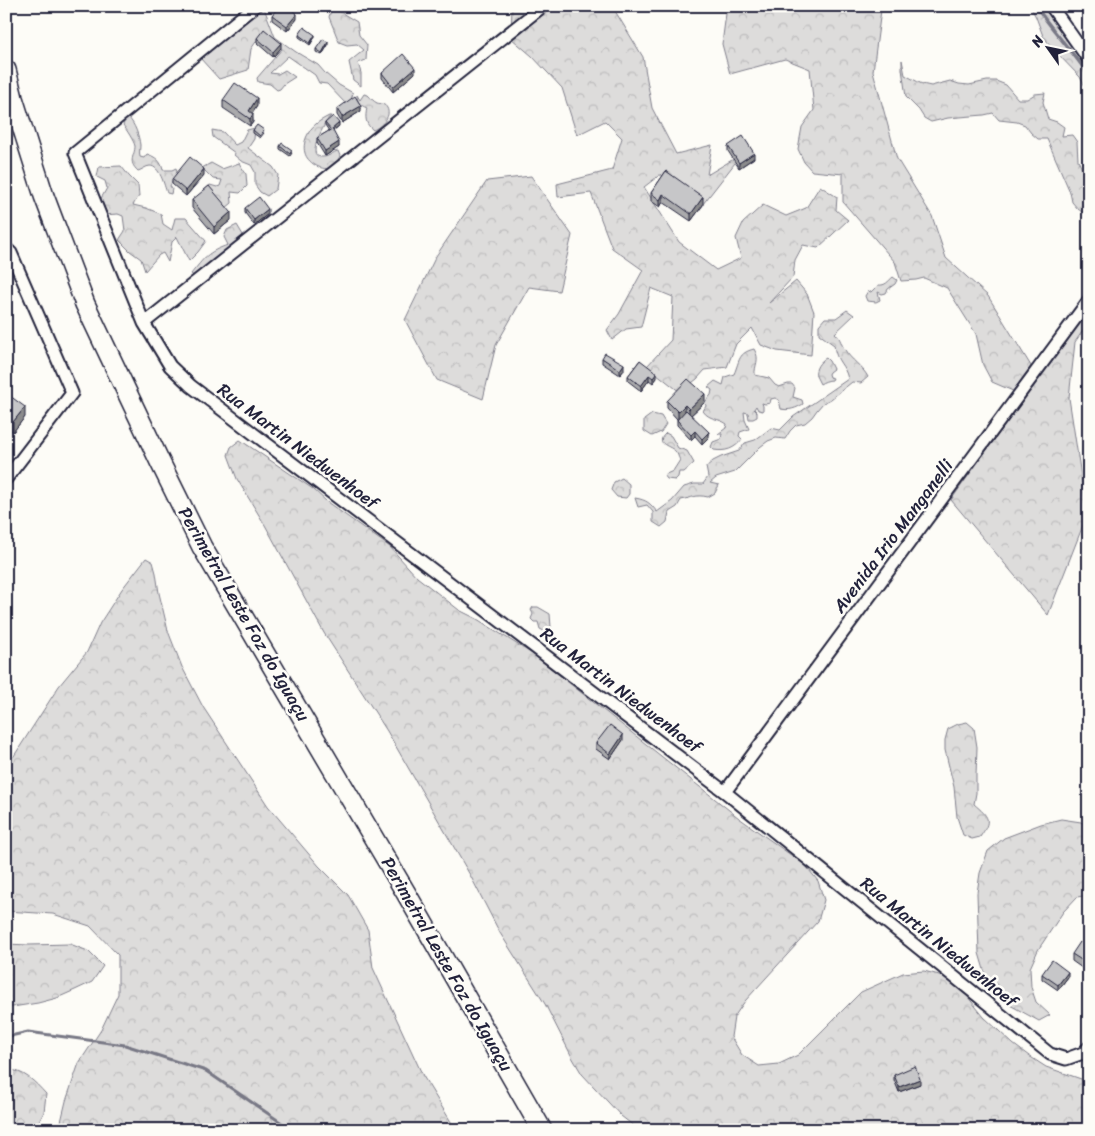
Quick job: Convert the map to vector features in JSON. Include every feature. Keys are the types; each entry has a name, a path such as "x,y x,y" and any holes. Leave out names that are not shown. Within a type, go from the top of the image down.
{"highway":[{"name":"Perimetral Leste Foz do Iguaçu","path":"6,70 44,196 85,304 202,548 406,894 542,1130"}],"street":[{"name":"Rua Martin Niedwenhoef","path":"254,6 75,153 144,323 170,366 191,386 725,792 1050,1054 1066,1059 1083,1053 1089,1046"},
{"path":"144,323 543,6"},
{"path":"1051,6 1089,60"},
{"path":"6,248 11,253 72,393 6,479"},
{"name":"Avenida Irio Manganelli","path":"725,792 1089,300"}],"green space":[{"path":"512,6 612,6 643,57 652,108 676,154 712,145 707,175 742,154 692,218 661,174 644,187 679,242 716,270 741,258 736,238 743,223 763,205 786,216 806,208 820,186 837,197 836,210 848,220 818,248 803,245 795,260 793,277 769,303 796,281 807,294 814,312 811,355 777,351 761,345 752,328 736,344 727,367 705,370 680,392 647,366 671,340 673,297 651,288 641,327 626,329 612,340 607,330 619,314 643,270 612,248 591,193 558,197 557,184 612,170 622,138 605,121 577,135 562,88 532,56 511,38"},
{"path":"727,6 880,6 873,71 897,159 932,216 946,258 988,296 1031,366 1013,391 992,382 983,365 976,334 947,288 924,278 901,281 895,262 843,202 843,174 812,171 804,162 798,149 802,127 814,110 810,69 785,59 730,74 722,44"},
{"path":"1030,6 1042,6 1089,65 1089,94 1080,77 1043,36"},
{"path":"332,7 357,22 359,35 367,45 366,60 358,63 361,73 361,86 353,80 349,62 364,50 357,44 347,45 339,42 329,17"},
{"path":"264,8 275,37 318,65 339,85 353,93 351,100 346,104 327,84 319,83 315,75 288,56 270,73 278,74 285,70 295,77 277,90 270,84 258,82 257,78 282,49 262,33 251,49 248,70 219,79 200,58"},
{"path":"902,60 905,75 922,84 931,86 950,81 969,85 996,81 1006,85 1018,99 1027,99 1035,94 1045,93 1043,102 1048,119 1064,127 1062,136 1072,135 1077,142 1078,160 1082,169 1089,175 1089,219 1072,202 1070,192 1047,139 1038,139 1025,125 999,120 993,113 948,118 931,122 924,118 906,97"},
{"path":"364,94 377,103 383,104 388,111 387,118 379,127 373,130 366,120 367,108 358,101 357,95 360,100"},
{"path":"331,116 324,124 316,144 316,153 318,156 325,157 338,151 340,156 333,166 326,169 308,160 304,146 312,128"},
{"path":"128,117 138,134 140,157 144,158 147,154 153,156 158,160 163,170 176,168 177,172 170,186 172,189 171,194 167,193 161,176 156,169 150,166 138,171 133,164 132,158 135,146 123,125"},
{"path":"255,128 254,139 248,148 273,167 278,175 276,189 267,196 260,192 255,185 255,172 251,165 241,161 234,155 235,153 213,137 212,130 223,132 235,145 241,142 247,130"},
{"path":"211,163 222,169 239,163 246,174 247,186 240,193 231,192 232,203 226,208 204,190 210,185 220,186 222,180 213,179 202,168"},
{"path":"121,166 138,185 139,196 133,205 161,214 163,224 172,230 175,218 186,218 206,241 189,261 177,237 172,242 168,262 163,253 145,271 141,259 119,240 125,231 123,216 118,214 102,215 99,202 107,188 105,181 97,177 99,167"},
{"path":"531,176 572,235 559,291 529,287 496,345 483,399 437,380 405,320 436,256 487,181"},
{"path":"237,225 243,235 232,252 224,259 217,257 211,269 197,278 191,274 206,256 228,245 224,237 227,230"},
{"path":"893,277 897,280 886,293 878,292 880,300 876,302 867,301 865,296 868,291 871,292 878,285 885,284"},
{"path":"1089,307 1089,322 1075,342 1069,398 1087,515 1048,615 951,500"},
{"path":"847,310 854,315 835,333 847,354 868,377 861,383 852,382 823,403 805,423 796,425 785,439 776,438 768,441 735,472 716,478 710,483 719,485 715,493 708,497 697,496 681,500 677,507 669,512 667,522 661,527 653,522 653,512 647,505 638,507 635,498 648,502 657,512 672,501 684,487 703,484 708,477 706,467 713,461 739,451 745,443 755,440 771,428 780,430 793,417 848,379 834,345 819,334 819,325 825,318 836,318"},
{"path":"754,349 757,359 755,375 769,378 779,387 792,384 795,388 793,397 802,400 803,404 793,409 781,409 779,400 775,398 771,399 770,403 762,403 763,411 758,410 756,406 754,409 757,412 757,417 753,419 749,419 748,413 744,412 749,429 740,432 739,436 742,439 730,449 714,450 711,447 713,442 721,439 722,434 718,434 726,428 727,424 708,416 703,411 706,406 705,402 711,395 712,390 708,387 715,381 723,385 725,377 734,374 742,355"},
{"path":"826,358 833,369 828,374 829,377 833,378 820,384 816,371 820,363"},
{"path":"652,414 661,416 666,424 661,432 652,436 644,431 644,420"},
{"path":"666,433 671,436 678,448 687,451 694,463 684,472 679,472 675,480 667,479 664,475 673,471 680,460 674,450 662,442 662,437"},
{"path":"240,440 313,489 327,502 390,547 417,577 459,610 477,619 534,655 739,818 805,865 818,881 824,900 818,921 745,1001 734,1017 731,1037 742,1055 759,1066 779,1064 798,1055 861,992 903,973 924,971 943,976 959,986 984,1017 1029,1056 1046,1067 1084,1080 1089,1085 1089,1130 639,1130 621,1116 582,1074 545,1004 500,933 470,875 387,731 324,633 265,525 237,479 228,455 231,447"},
{"path":"622,478 629,484 629,494 626,498 617,497 611,490 614,482"},
{"path":"146,558 153,562 168,631 182,667 203,707 268,806 319,866 348,895 368,930 373,968 423,1076 456,1130 59,1130 66,1101 79,1063 101,1030 118,994 118,955 90,926 53,914 6,911 6,765 14,756 59,686 87,652 100,623 122,589"},
{"path":"533,607 538,607 550,614 551,627 549,632 540,629 538,622 534,622 531,619"},
{"path":"967,722 974,728 977,747 974,804 983,812 987,819 986,826 980,837 972,839 963,835 957,817 954,787 945,750 948,729"},
{"path":"1061,819 1081,822 1089,828 1089,895 1077,897 1063,912 1038,950 1030,968 1031,987 1036,1002 1050,1015 1039,1021 1008,1004 995,990 985,973 979,953 977,893 980,873 988,851 1004,838 1041,824"},
{"path":"6,944 70,944 88,951 103,966 92,982 57,998 6,1008"},
{"path":"6,1069 24,1074 46,1094 44,1112 35,1130 6,1130"}],"building":[{"path":"279,6 287,6 297,14 287,26 272,15"},
{"path":"304,27 315,35 310,43 299,35"},
{"path":"264,29 281,43 273,52 257,38"},
{"path":"323,39 328,42 322,53 316,49"},
{"path":"403,54 415,68 393,87 382,73"},
{"path":"235,83 257,98 249,111 253,114 250,119 223,100"},
{"path":"355,96 361,106 342,117 337,109"},
{"path":"333,116 339,123 331,130 325,123"},
{"path":"257,125 264,130 260,136 253,130"},
{"path":"332,129 339,142 325,151 317,138"},
{"path":"743,136 754,153 739,163 728,146"},
{"path":"282,143 292,150 290,154 280,146"},
{"path":"190,157 204,169 186,191 172,179"},
{"path":"666,171 703,197 691,214 663,194 660,200 651,193"},
{"path":"209,186 231,212 214,227 192,200"},
{"path":"259,197 268,209 254,220 245,208"},
{"path":"605,353 624,364 620,370 602,358"},
{"path":"640,360 657,373 653,378 649,375 641,386 628,376"},
{"path":"688,379 705,394 689,409 685,405 678,412 667,401"},
{"path":"6,393 25,407 13,422 7,417 6,419"},
{"path":"686,410 709,432 702,439 695,431 691,435 677,420"},
{"path":"610,725 623,735 610,754 596,743"},
{"path":"1080,942 1089,948 1089,965 1072,954"},
{"path":"1052,960 1068,972 1058,985 1042,974"},
{"path":"915,1066 920,1079 899,1087 894,1075"}],"waterway":[{"path":"1036,6 1089,76"},
{"path":"6,1037 28,1032 125,1045 206,1071 292,1130"}]}
